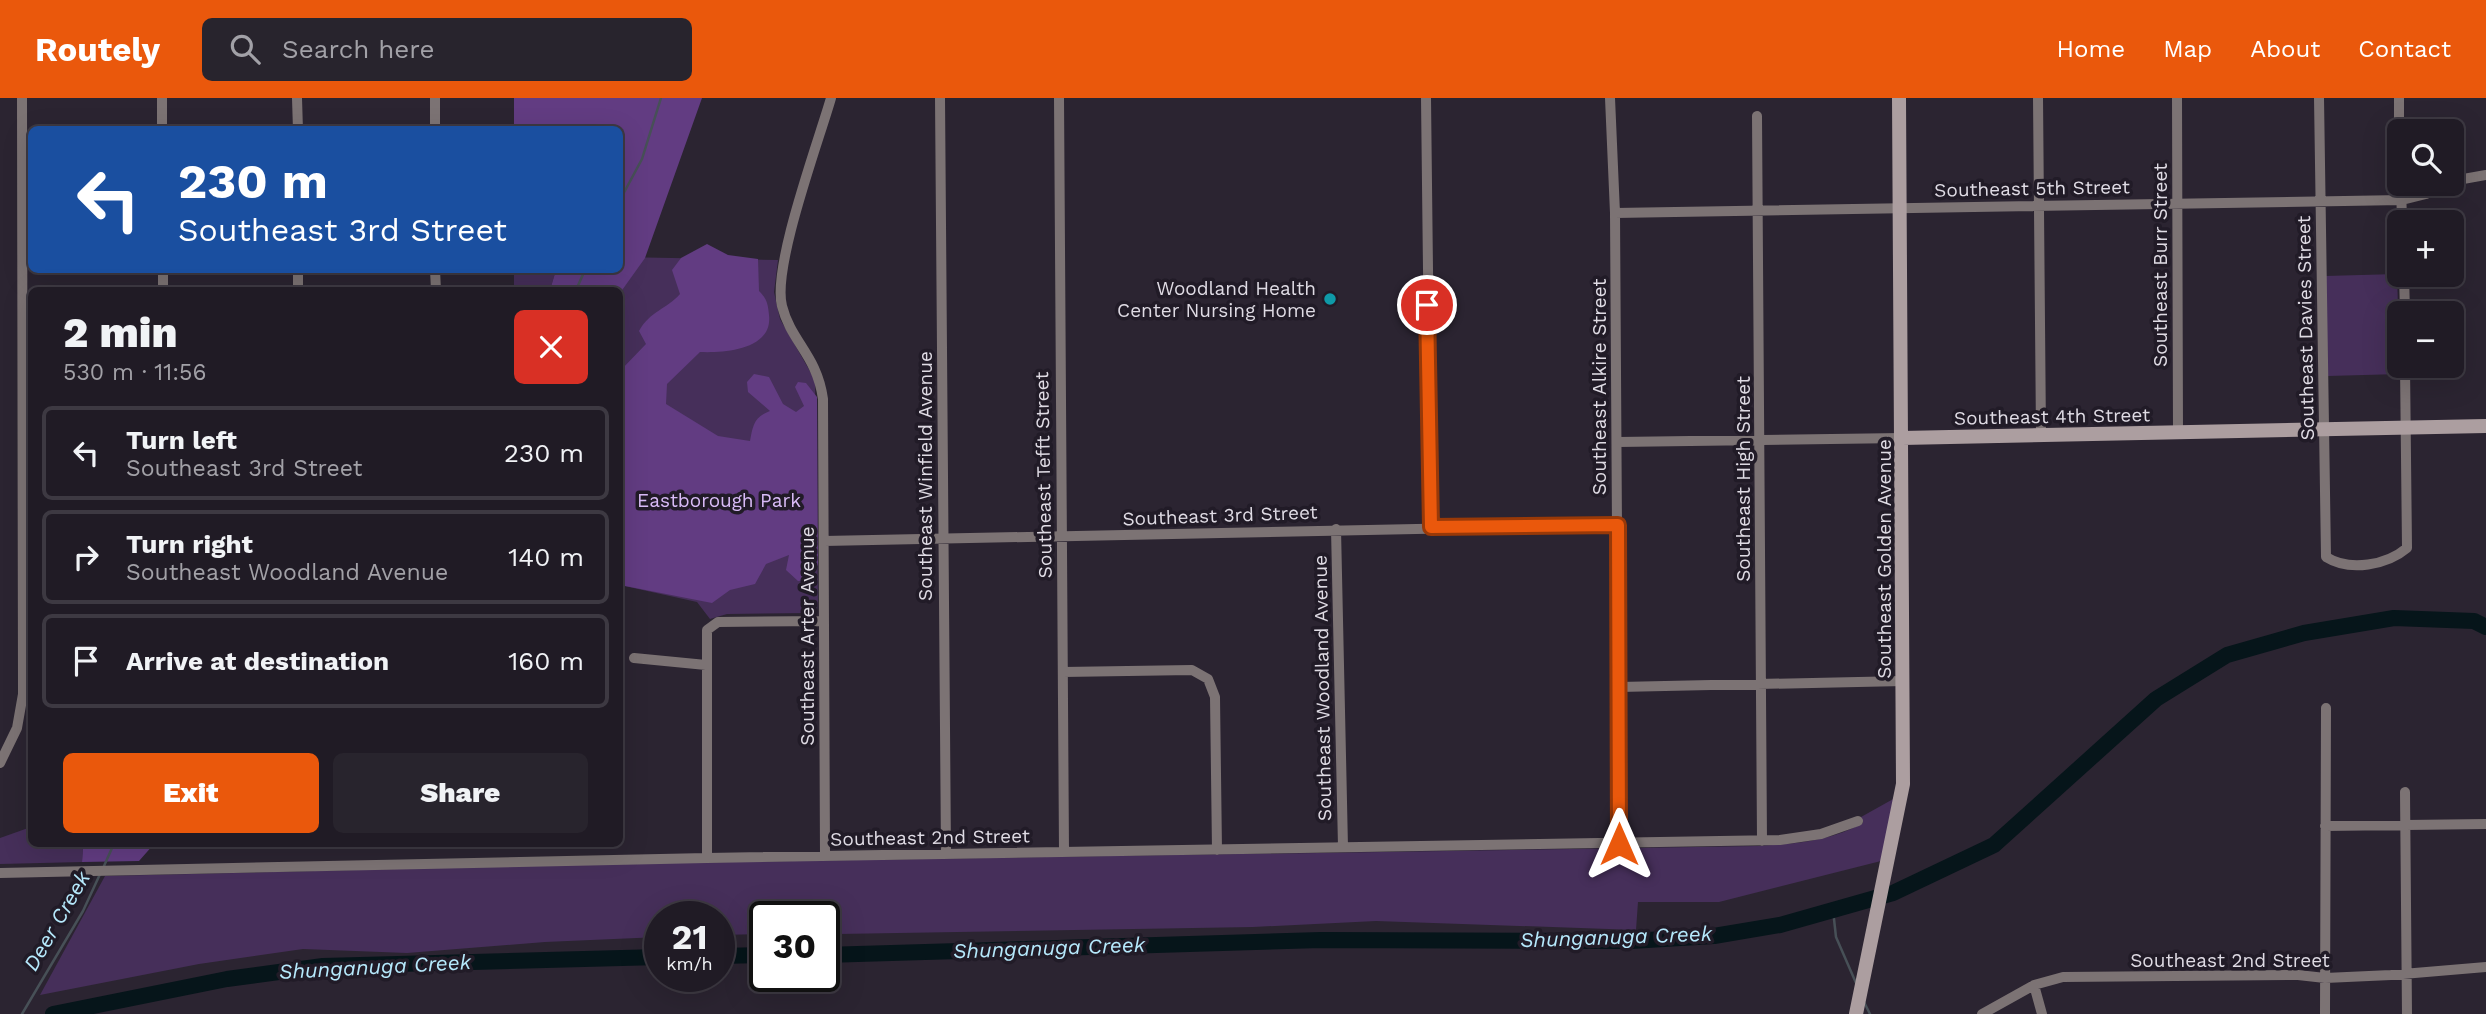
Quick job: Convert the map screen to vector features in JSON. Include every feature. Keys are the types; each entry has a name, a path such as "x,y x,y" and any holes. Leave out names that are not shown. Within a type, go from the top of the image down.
{"street":[{"path":"0,763 22,711 27,573 27,270 22,98"},
{"path":"162,98 162,126"},
{"path":"297,98 298,126"},
{"path":"435,98 435,126"},
{"name":"Southeast Arter Avenue","path":"825,856 821,384 810,355 785,314 780,281 831,98"},
{"name":"Southeast Winfield Avenue","path":"940,98 946,854"},
{"name":"Southeast Tefft Street","path":"1059,98 1064,852"},
{"path":"1426,98 1431,527"},
{"name":"Southeast Alkire Street","path":"1610,98 1615,212 1618,442 1619,844"},
{"name":"Southeast Golden Avenue","path":"1856,1014 1903,784 1899,98"},
{"path":"2038,98 2041,435"},
{"name":"Southeast Burr Street","path":"2177,98 2178,432"},
{"name":"Southeast Davies Street","path":"2319,98 2326,557 2341,563 2369,564 2393,558 2406,550 2405,427"},
{"path":"2399,98 2399,119"},
{"name":"Southeast High Street","path":"1757,116 1762,841"},
{"path":"2464,179 2486,175"},
{"path":"2402,196 2402,210"},
{"name":"Southeast 5th Street","path":"1615,212 2402,200 2418,196"},
{"path":"2405,378 2405,427"},
{"name":"Southeast 4th Street","path":"1618,442 2486,426"},
{"name":"Southeast 3rd Street","path":"824,541 1618,525"},
{"name":"Southeast Woodland Avenue","path":"1336,529 1343,847"},
{"path":"706,858 706,637 709,627 718,622 824,621"},
{"path":"634,658 706,665"},
{"path":"1063,672 1192,670 1208,679 1215,697 1217,850"},
{"path":"1619,687 1904,681"},
{"path":"2325,1014 2326,708"},
{"path":"2404,792 2407,1014"},
{"name":"Southeast 2nd Street","path":"0,873 706,858 1762,841 1821,834 1858,821"},
{"path":"2325,826 2486,824"},
{"name":"Southeast 2nd Street","path":"1982,1014 2034,985 2063,977 2298,975 2325,978 2486,967"},
{"path":"2034,985 2042,1014"}],"green space":[{"path":"514,98 702,98 645,258 623,289 551,287 555,273 623,273 623,126 514,126"},
{"name":"Eastborough Park","path":"707,244 728,255 758,259 759,291 768,305 768,327 763,336 745,347 721,352 700,352 667,384 666,404 718,436 750,441 755,422 770,411 748,392 747,382 754,374 769,377 783,404 796,412 804,406 795,387 798,382 806,383 817,397 818,565 808,580 798,581 786,570 789,555 766,564 755,584 730,590 712,603 623,586 623,368 646,344 639,331 643,324 680,294 672,270 681,258"},
{"name":"Eastborough Park","path":"623,257 778,260 774,292 780,319 815,380 818,602 817,609 812,613 727,614 710,619 697,602 623,586 623,287 590,287 615,273 623,273"},
{"path":"514,273 555,273 551,287 514,287"},
{"path":"2387,274 2387,287 2397,287 2398,301 2387,301 2387,374 2328,376 2325,276"},
{"path":"1895,798 1881,861 1719,902 1638,902 1636,930 1376,921 1253,927 840,934 840,901 749,901 749,934 735,935 735,901 644,901 644,938 407,953 303,949 199,964 40,995 105,876 606,864 1758,846 1825,838 1863,823 1861,817"},
{"path":"28,828 28,847 86,847 83,849 82,862 0,864 0,838"},
{"path":"151,847 139,861 82,862 83,849"}],"waterway":[{"name":"Deer Creek","path":"623,194 642,159 661,98"},
{"name":"Deer Creek","path":"577,287 584,273"},
{"name":"Shunganuga Creek","path":"840,955 1321,940 1631,941 1714,936 1780,925 1893,893 1994,845 2156,699 2227,655 2304,633 2394,618 2474,621 2486,627"},
{"name":"Deer Creek","path":"104,866 114,847"},
{"name":"Deer Creek","path":"22,1014 83,911 101,872"},
{"path":"1833,910 1836,937 1856,983"},
{"name":"Shunganuga Creek","path":"735,956 749,955"},
{"name":"Shunganuga Creek","path":"53,1014 227,979 323,966 644,957"},
{"path":"1864,1002 1870,1014"}],"place":[{"name":"Woodland Health Center Nursing Home","path":"1330,299"}],"route":[{"path":"1427,305 1431,527 1618,525 1619,844"}]}
